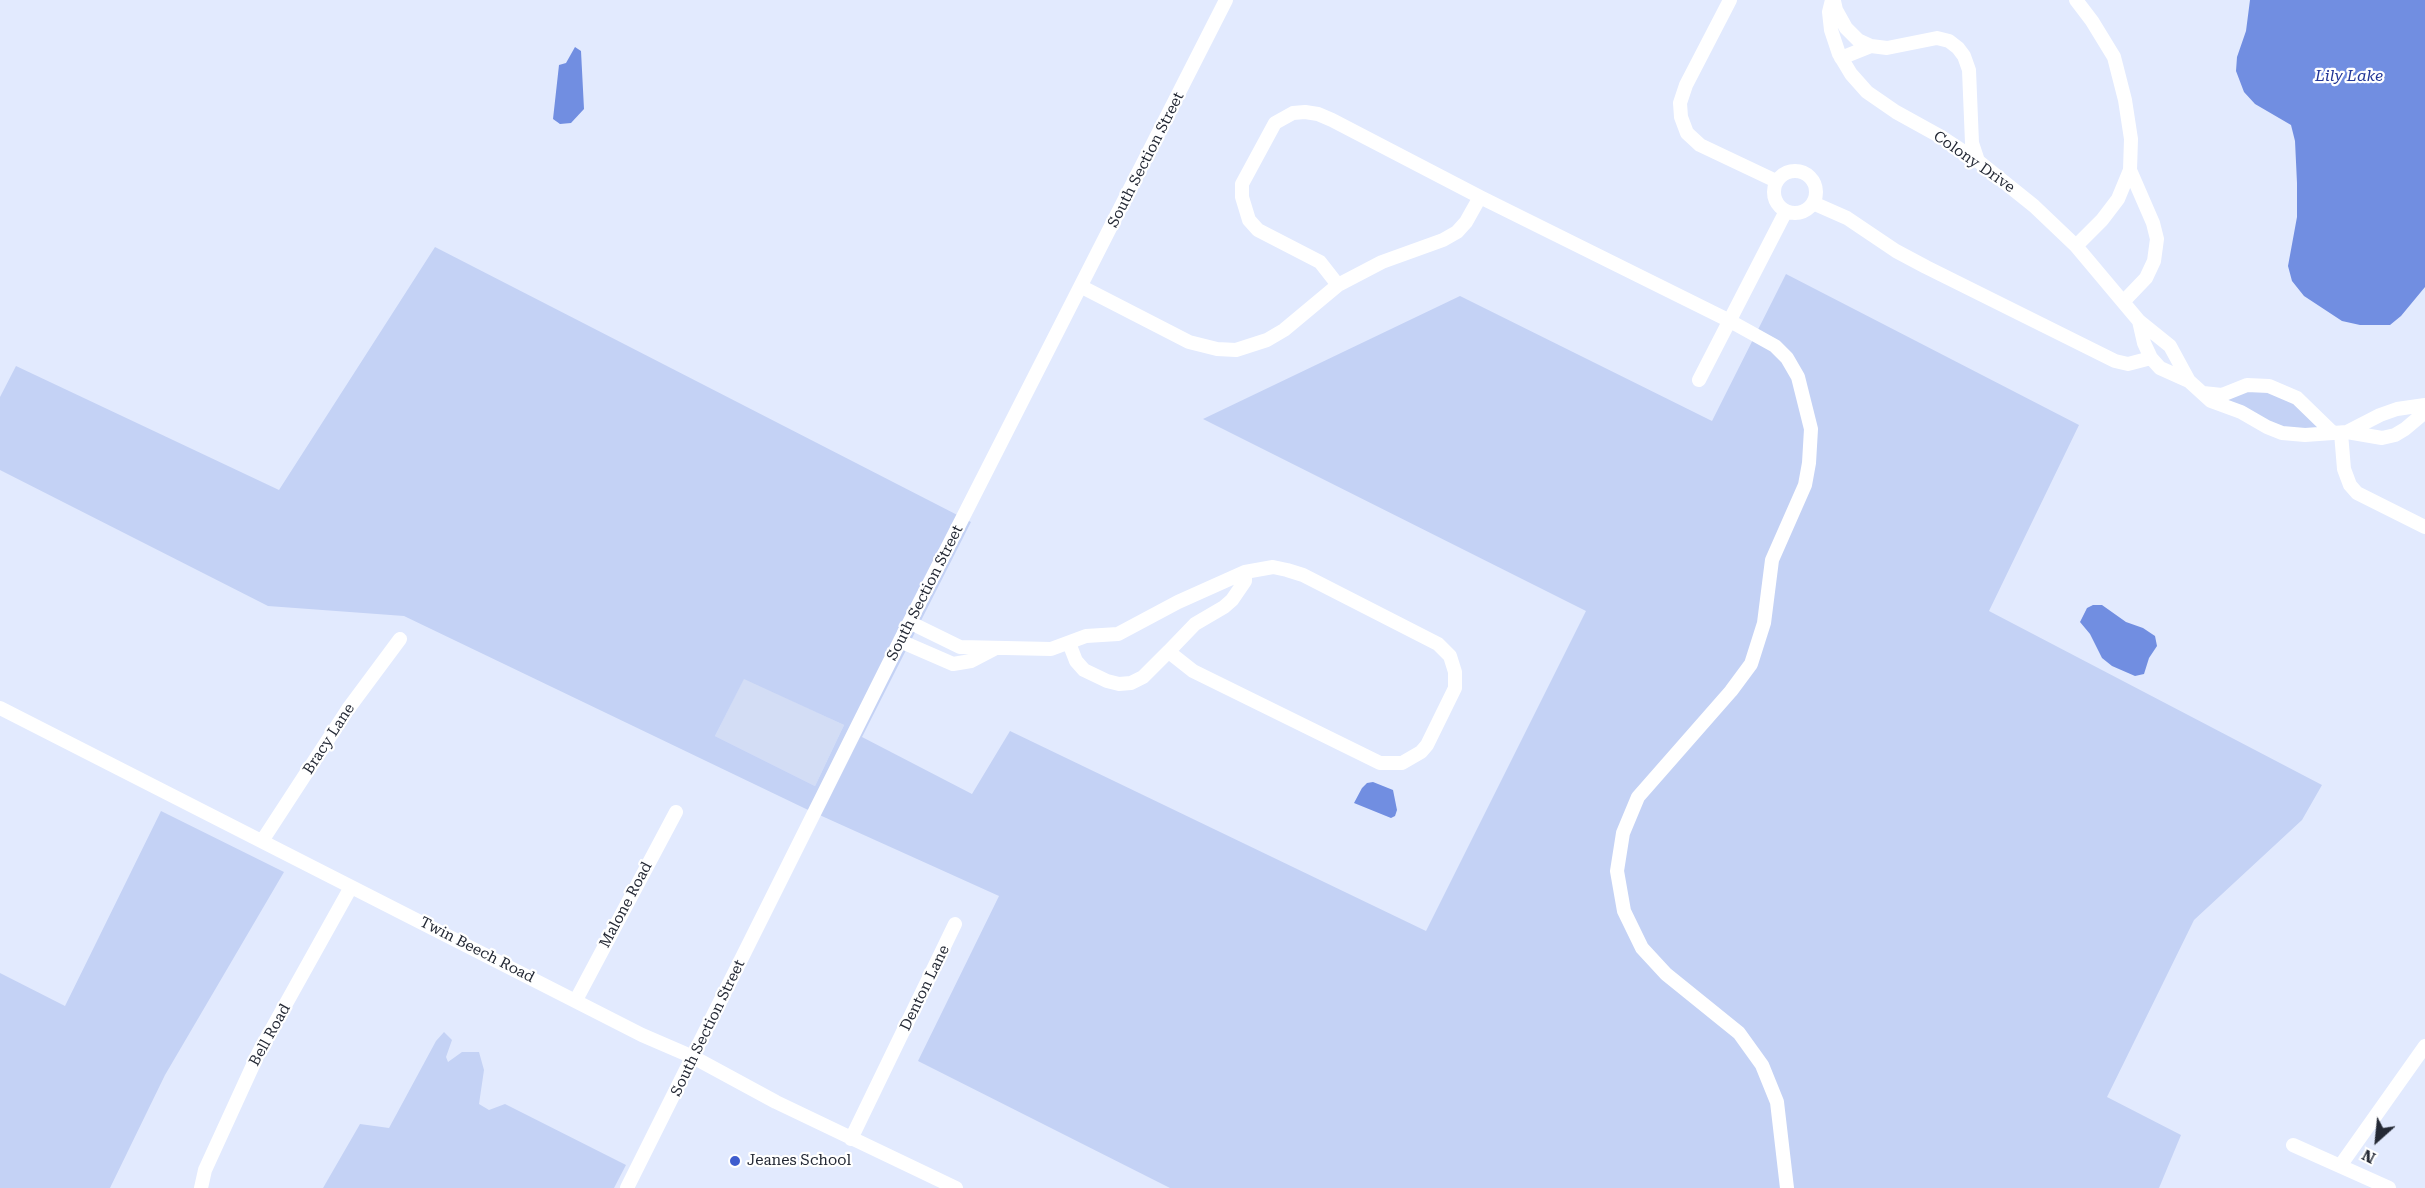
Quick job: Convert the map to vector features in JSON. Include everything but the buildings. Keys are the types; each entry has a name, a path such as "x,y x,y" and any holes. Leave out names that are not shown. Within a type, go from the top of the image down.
{"street":[{"name":"South Section Street","path":"627,1188 900,642 1226,0"},
{"path":"1730,0 1686,85 1680,103 1681,117 1688,133 1700,145 1776,182"},
{"path":"1833,0 1846,28 1858,40 1871,46 1887,48 1937,38 1949,41 1958,48 1969,69 1972,143 1978,162"},
{"name":"Colony Drive","path":"1833,0 1829,12 1841,58 1867,92 1896,112 1943,138 2034,206 2076,246 2139,321 2170,346 2189,381"},
{"path":"2076,0 2114,57 2131,139 2130,170 2118,199 2102,220 2076,246"},
{"path":"1841,58 1871,46"},
{"path":"1338,285 1320,262 1258,230 1249,220 1242,197 1242,184 1275,123 1293,113 1318,114 1730,321 1775,346 1794,367 1811,429 1809,463 1805,485 1772,560 1764,623 1751,664 1731,691 1638,797 1623,833 1617,871 1624,911 1642,948 1666,974 1739,1033 1762,1065 1777,1102 1787,1188"},
{"path":"2124,301 2146,278 2154,261 2157,240 2149,212 2130,170"},
{"path":"1791,171 1805,173 1814,183 1816,190 1813,203 1804,211 1792,213 1786,211 1780,207 1774,196 1776,182 1784,173 1791,171"},
{"path":"1082,286 1189,342 1207,348 1226,350 1252,347 1267,340 1338,285 1382,262 1443,240 1457,232 1466,222 1480,197"},
{"path":"1813,203 1846,218 1896,251 1926,267 2115,361 2128,364 2151,358"},
{"path":"1700,380 1786,211"},
{"name":"Colony Drive","path":"2139,321 2144,343 2151,358 2160,368 2189,381 2223,407 2241,412 2259,420 2267,427 2282,432 2316,435 2340,432 2382,438 2395,435 2425,412"},
{"path":"2202,393 2222,395 2247,385 2269,386 2296,398 2322,425 2340,432 2388,412 2425,405"},
{"path":"2340,432 2344,469 2350,485 2357,493 2425,527"},
{"path":"911,623 960,647 1051,649 1086,636 1118,634 1178,602 1245,572 1274,567 1303,575 1438,644 1450,656 1455,672 1455,688 1427,745 1421,752 1402,763 1380,763 1193,671 1169,651"},
{"path":"1069,643 1076,661 1084,670 1107,681 1119,684 1131,683 1143,677 1195,624 1232,600 1245,581 1245,572"},
{"name":"Bracy Lane","path":"262,841 348,709 400,639"},
{"path":"900,642 953,664 971,661 994,649"},
{"name":"Twin Beech Road","path":"0,708 642,1035 693,1057 851,1139 956,1188"},
{"name":"Malone Road","path":"576,1000 676,812"},
{"name":"Bell Road","path":"201,1188 205,1170 259,1052 351,887"},
{"name":"Denton Lane","path":"851,1139 955,924"},
{"path":"2340,1166 2425,1046"},
{"path":"2293,1145 2389,1188"}],"shaded area":[{"path":"435,247 971,522 862,737 972,794 1010,731 1426,931 1586,611 1203,419 1460,296 1712,421 1786,274 2079,425 1989,611 2322,785 2302,820 2194,920 2107,1097 2181,1135 2159,1188 1170,1188 918,1061 999,896 804,808 404,616 268,606 0,470 0,397 16,366 279,490","holes":["744,679 844,725 815,786 715,736"]},
{"path":"2251,388 2294,400 2319,426 2319,430 2285,430 2222,398"},
{"path":"744,678 844,725 815,786 715,736"},
{"path":"161,811 284,872 165,1075 110,1188 0,1188 0,973 65,1006"},
{"path":"444,1032 452,1040 446,1057 448,1062 462,1052 479,1052 484,1070 479,1104 489,1110 505,1104 626,1165 614,1188 323,1188 360,1124 389,1128 436,1041"}],"water":[{"name":"Lily Lake","path":"2250,0 2425,0 2425,287 2401,316 2390,325 2360,325 2342,321 2304,296 2292,281 2288,266 2297,217 2297,183 2295,141 2291,125 2255,104 2244,92 2236,71 2237,57 2246,31"},
{"path":"575,47 581,51 584,109 571,123 560,124 553,119 559,65 566,63"},
{"path":"2102,605 2126,622 2143,628 2155,636 2157,646 2149,658 2144,674 2135,676 2112,666 2102,658 2090,634 2080,622 2087,608"},
{"path":"1373,782 1393,790 1397,810 1395,816 1391,818 1354,803 1362,788 1367,783"}],"place":[{"name":"Jeanes School","path":"735,1161"}]}
